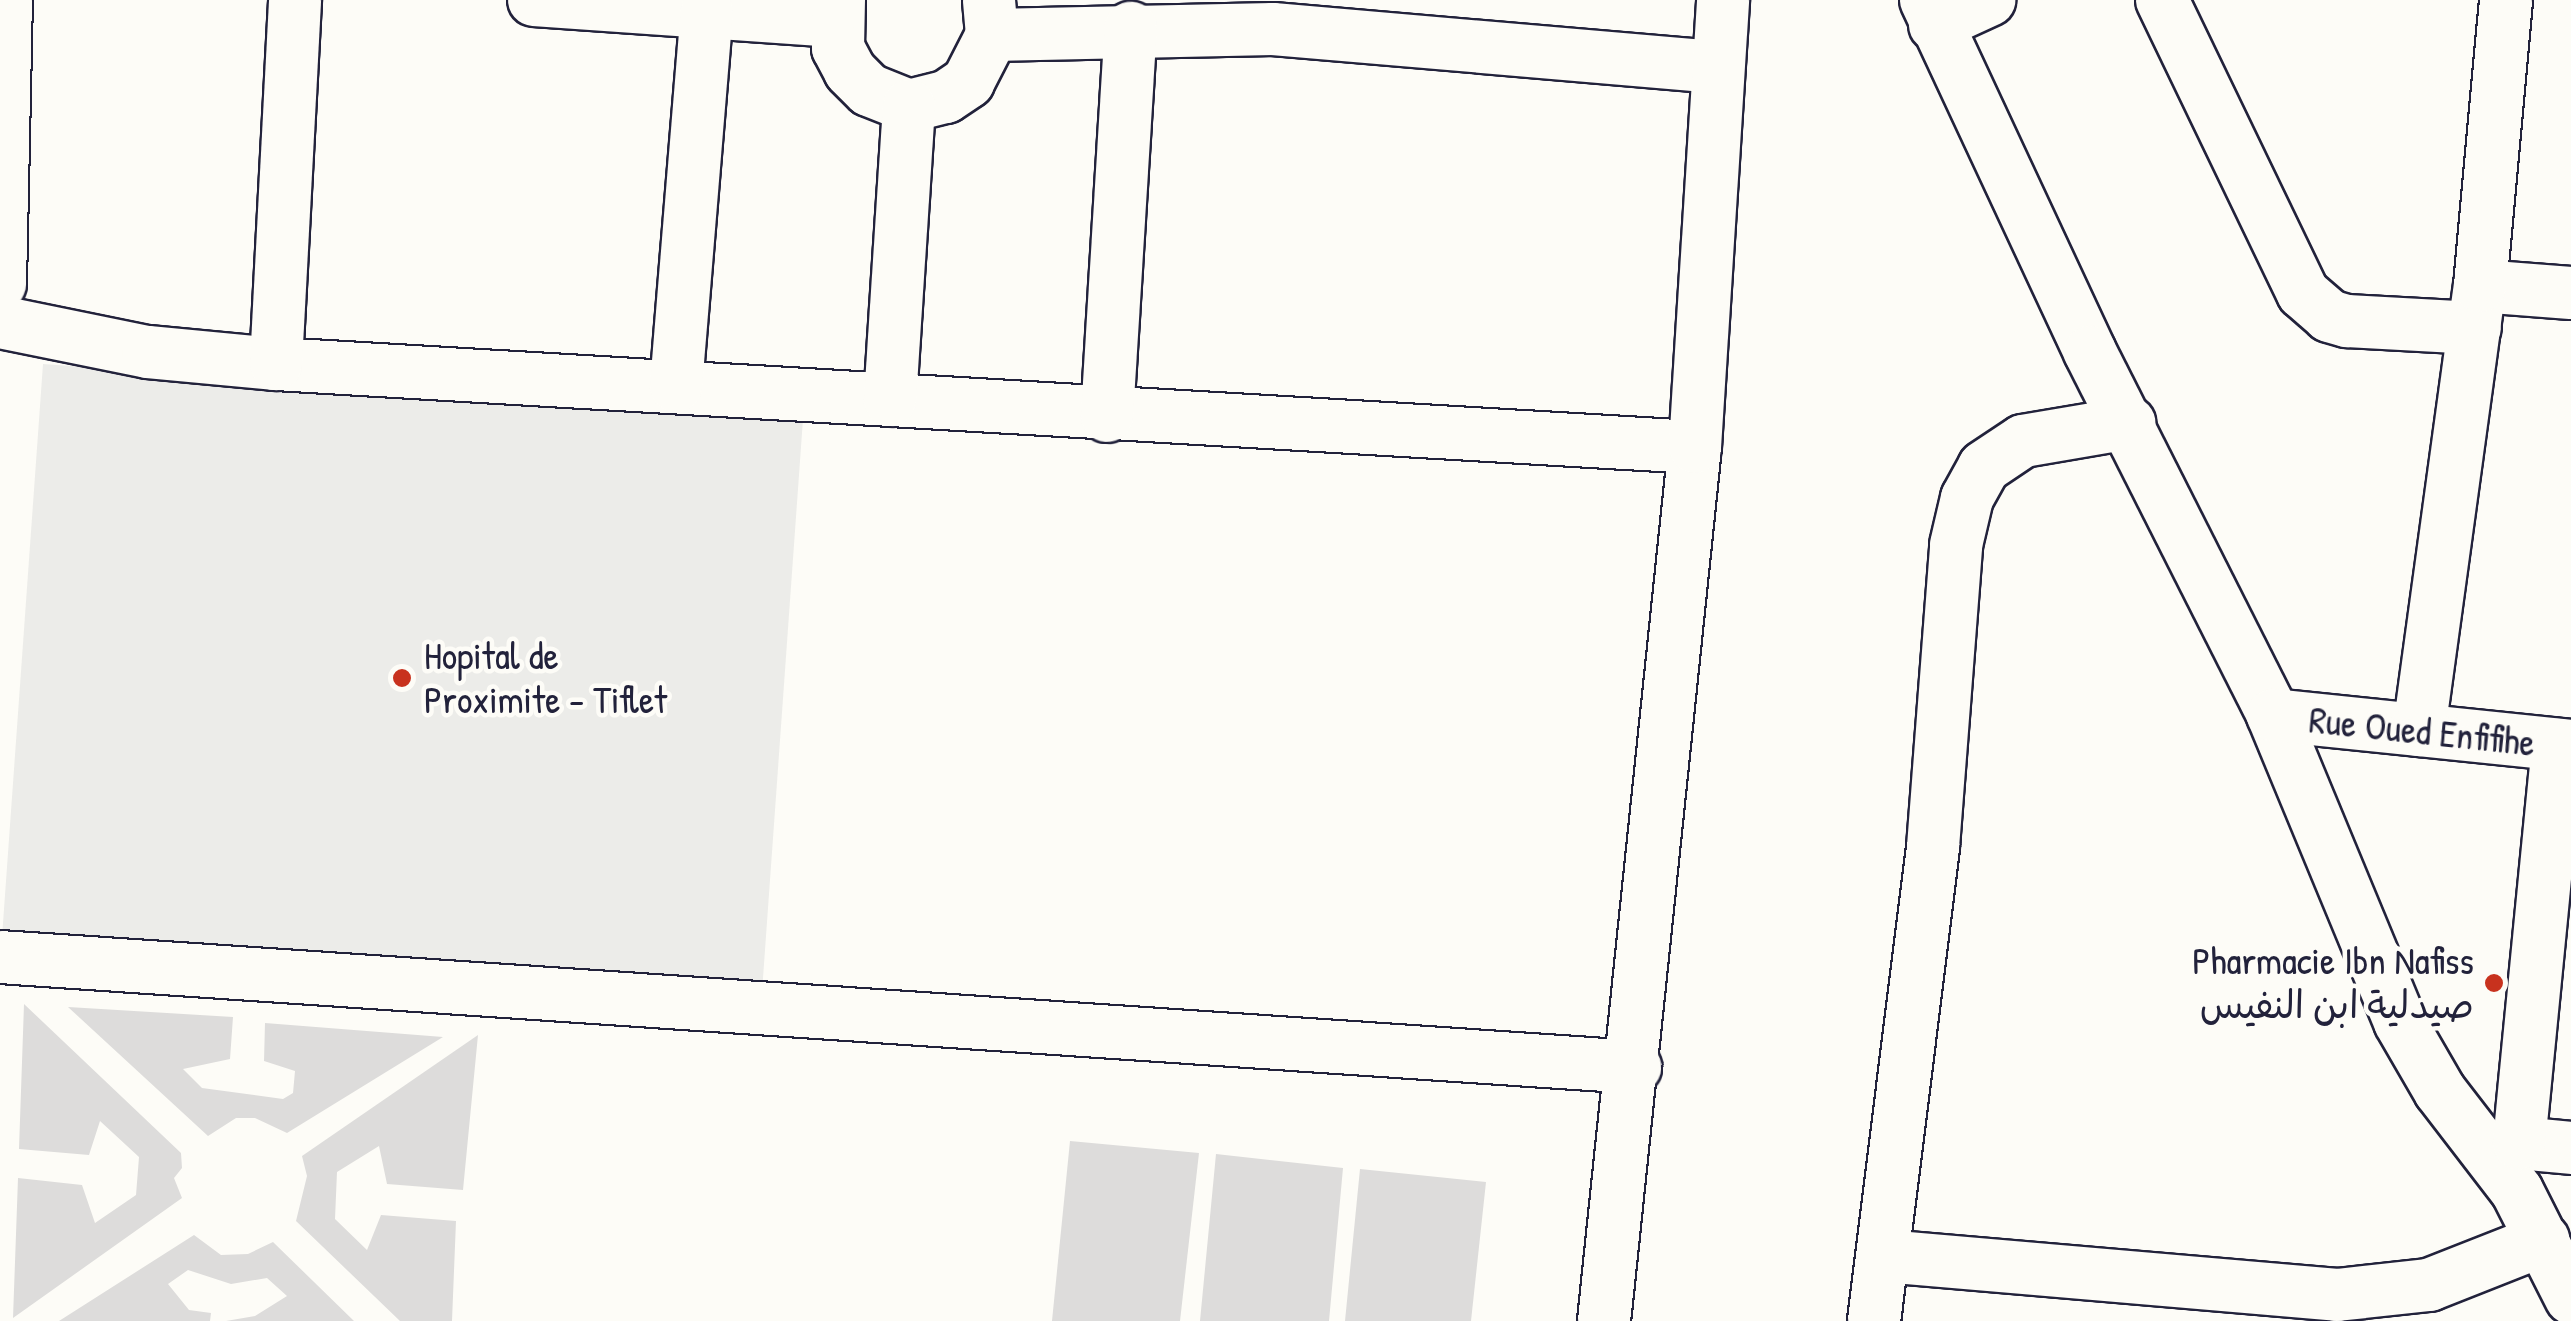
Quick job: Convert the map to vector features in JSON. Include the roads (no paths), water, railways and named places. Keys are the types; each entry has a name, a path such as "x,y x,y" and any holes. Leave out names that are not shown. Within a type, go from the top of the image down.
{"street":[{"path":"0,284 6,0"},
{"path":"276,364 295,0"},
{"path":"534,0 707,11 837,10 850,71 869,90 909,106 946,96 968,82 990,17 1132,28 1273,29 1717,67"},
{"path":"1604,1321 1635,1067 1695,447 1723,0"},
{"path":"1989,0 1931,13 2273,715 2400,1022 2440,1092 2509,1154 2542,1240 2571,1298"},
{"path":"2162,0 2303,294 2329,316 2346,321 2571,293"},
{"path":"2419,730 2477,307 2506,0"},
{"path":"676,386 707,11"},
{"path":"1107,416 1132,28"},
{"path":"890,400 909,106"},
{"path":"0,322 148,352 276,364 676,386 1107,416 1695,447"},
{"path":"1874,1321 1933,847 1956,544 1967,498 1984,467 2023,440 2128,423"},
{"name":"Rue Oued Enfifihe","path":"2273,715 2565,746"},
{"path":"2509,1154 2565,746"},
{"path":"0,958 1635,1067"},
{"path":"2509,1154 2571,1148"},
{"path":"1884,1256 2337,1295 2429,1285 2542,1240"}],"place":[{"name":"Hopital de Proximite - Tiflet","path":"402,678"},
{"name":"Pharmacie Ibn Nafiss صيدلية ابن النفيس","path":"2494,983"}]}
